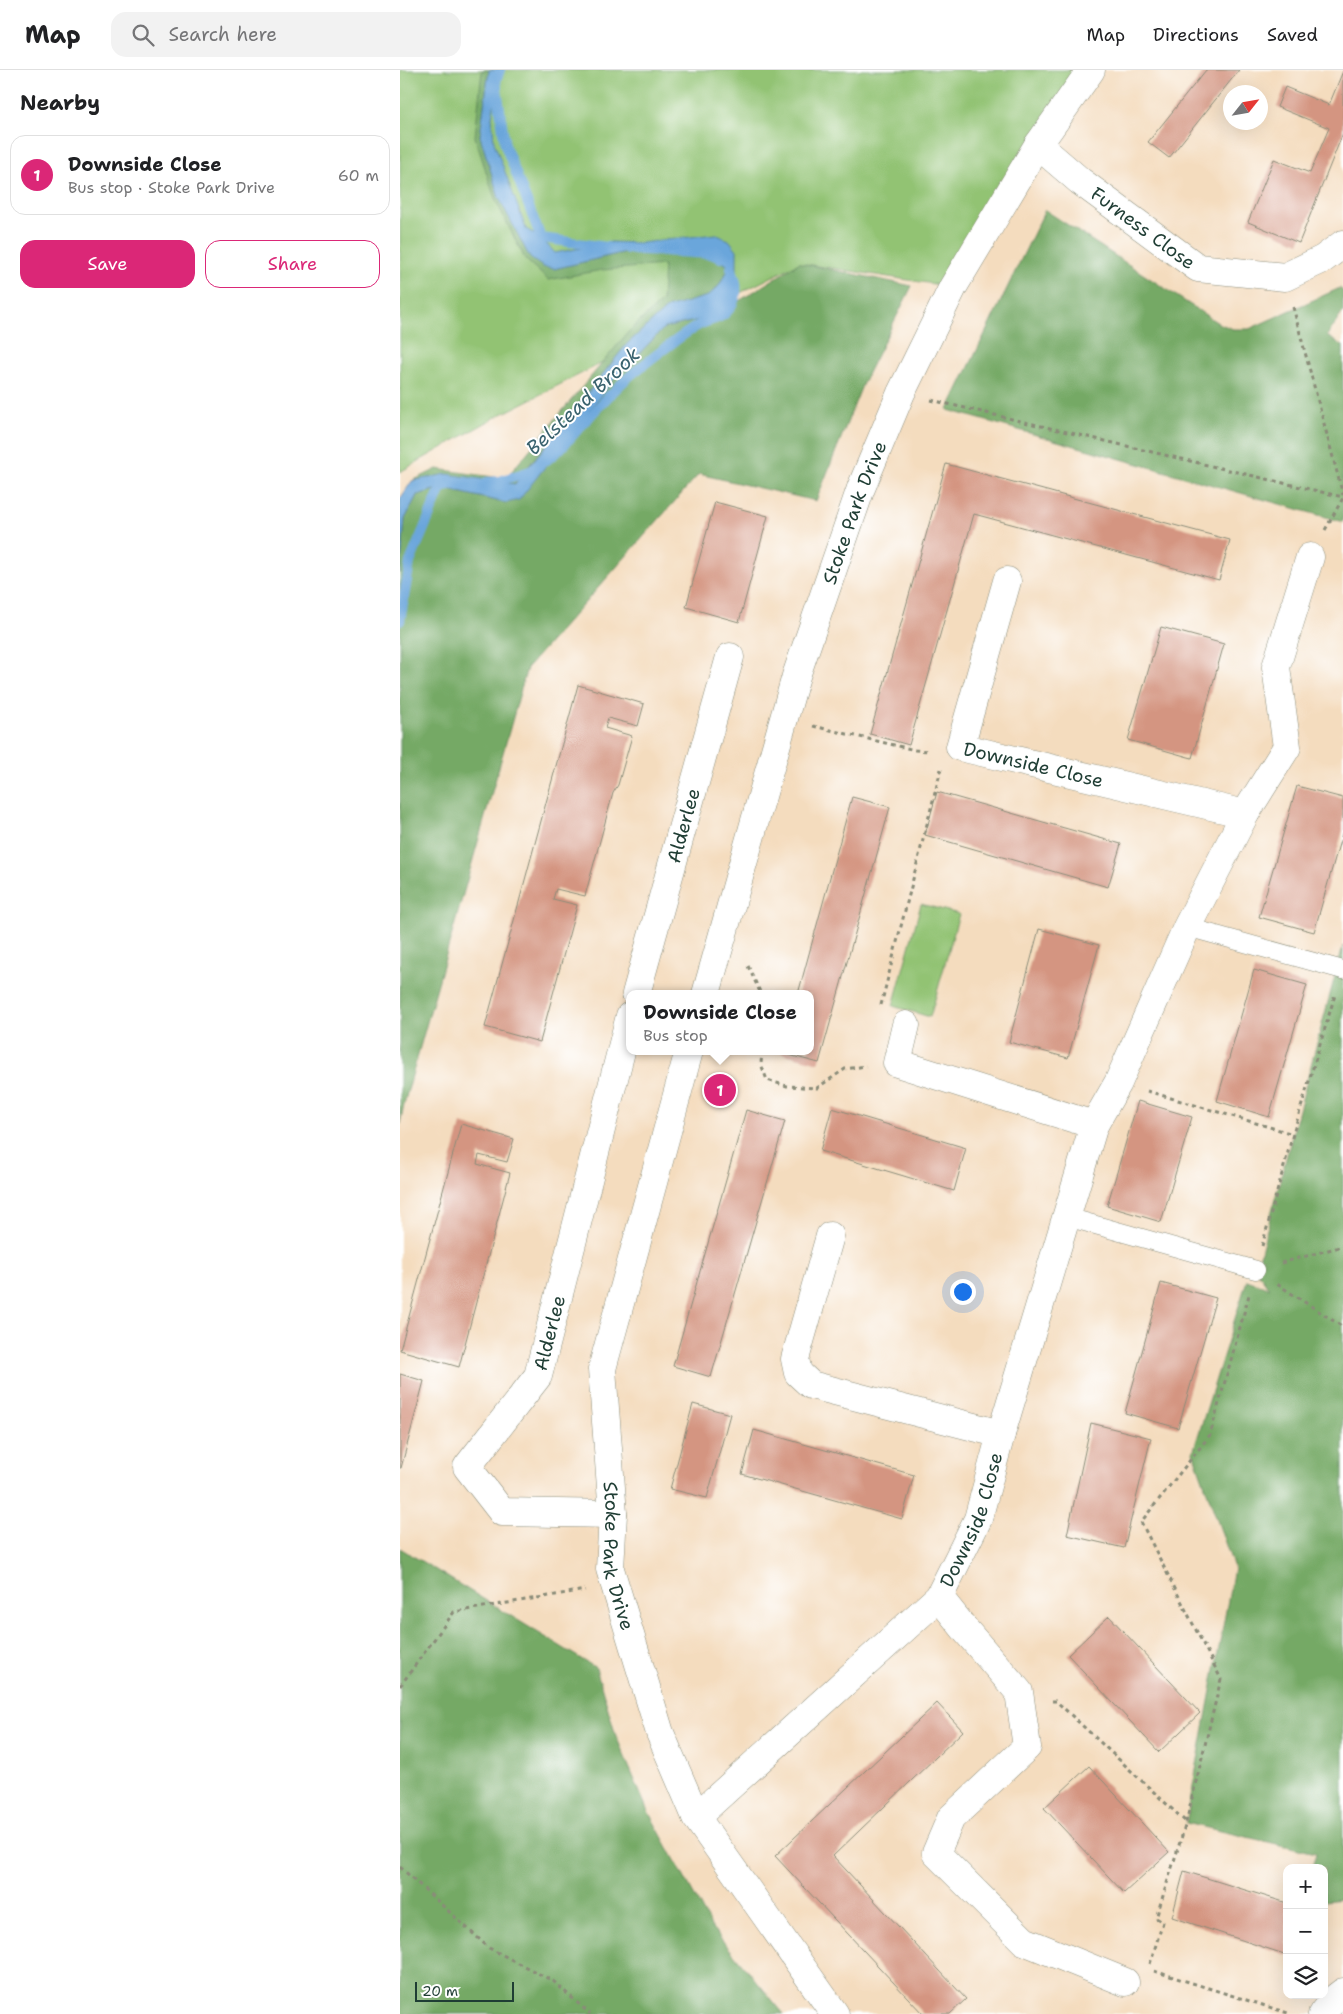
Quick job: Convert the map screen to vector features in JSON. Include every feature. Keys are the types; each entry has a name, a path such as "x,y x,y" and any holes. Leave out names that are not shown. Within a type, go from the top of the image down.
{"street":[{"name":"Stoke Park Drive","path":"707,990 784,719 861,488 901,393 953,287 1038,145 1091,70"},
{"name":"Furness Close","path":"1038,145 1080,181 1198,268 1285,277"},
{"path":"1285,277 1323,259 1343,244"},
{"name":"Downside Close","path":"696,1817 939,1597 978,1519 1001,1434 1094,1125 1118,1083 1187,927 1245,814 1287,747 1276,667 1310,557"},
{"name":"Downside Close","path":"1007,581 952,750 1245,814"},
{"name":"Alderlee","path":"637,990 730,657"},
{"path":"906,1025 897,1063 1094,1125"},
{"name":"Alderlee","path":"613,1514 502,1512 467,1467 538,1376 626,1032"},
{"name":"Stoke Park Drive","path":"688,1055 602,1368 613,1514 610,1569 660,1733 696,1817 835,2014"},
{"path":"830,1236 795,1359 798,1373 811,1384 1001,1434"},
{"path":"939,1597 966,1632 1019,1692 1027,1747 951,1818 936,1853 1024,1940 1125,1982"},
{"path":"1322,2014 1334,1999 1343,1992"}],"lane":[{"path":"1187,927 1343,970"},
{"path":"1067,1217 1256,1270"}],"path":[{"path":"1285,277 1343,497 1310,557"},
{"path":"901,393 1343,497"},
{"path":"784,719 915,750 952,750 881,1005 906,1025"},
{"path":"1292,2014 1149,1970 1163,1922 1156,1918 1186,1823 1221,1679 1141,1522 1210,1435 1293,1134 1337,988"},
{"path":"762,1055 761,1064 767,1080 787,1086 818,1088 845,1069 897,1063"},
{"path":"1118,1083 1293,1134"},
{"path":"1256,1270 1343,1246"},
{"path":"1256,1270 1343,1327"},
{"path":"400,1686 454,1612 616,1585"},
{"path":"1020,1699 1056,1701 1186,1823"},
{"path":"400,1867 489,1948 553,1981 590,2014"}],"green space":[{"path":"400,70 1096,70 953,287 799,263 494,418 400,472"},
{"path":"482,70 489,70 480,136 499,198 554,269 634,250 711,254 730,267 718,287 708,296 667,308 627,344 514,484 500,481 412,481 437,469 501,478 511,472 630,330 662,301 664,265 602,270 548,280 525,259 495,199 475,137"},
{"path":"1045,210 1218,323 1233,329 1249,329 1340,288 1343,291 1343,312 1327,336 1343,346 1343,522 948,410"},
{"path":"799,263 912,286 863,383 816,501 699,474 527,668 404,1104 400,1124 400,574 405,519 417,495 441,488 506,503 614,379 664,328 725,314 731,306"},
{"path":"921,904 959,914 930,1017 893,1006"},
{"path":"1343,946 1343,1899 1328,1901 1328,1864 1313,1864 1316,1853 1186,1823 1234,1568 1193,1452 1247,1280 1269,1288 1256,1270"},
{"path":"400,1548 596,1668 616,1736 647,1809 712,1928 784,2014 400,2014"}],"water":[{"path":"489,70 501,70 492,117 494,142 526,229 541,238 555,253 611,242 641,243 715,234 729,240 737,250 737,280 731,306 725,314 664,328 614,379 519,500 506,503 441,488 417,495 405,519 400,574 400,499 412,481 447,474 515,484 627,344 667,308 708,296 718,287 730,267 711,254 634,250 554,269 543,267 530,258 499,198 480,136"}],"building":[{"path":"1206,70 1239,70 1227,85 1223,85 1223,90 1169,158 1148,142"},
{"path":"1343,71 1343,133 1299,243 1248,222 1274,159 1310,173 1329,128 1277,107 1285,87 1329,105"},
{"path":"946,464 1230,540 1219,580 974,514 909,745 870,734"},
{"path":"715,502 768,516 739,622 686,607"},
{"path":"1161,627 1224,644 1192,758 1128,740"},
{"path":"578,685 644,704 638,726 608,718 605,728 632,736 618,785 613,793 585,896 556,889 553,899 577,905 540,1042 485,1027"},
{"path":"1297,786 1343,798 1343,830 1314,932 1259,917"},
{"path":"937,792 1121,844 1108,887 925,835"},
{"path":"852,797 890,807 819,1063 789,1055 814,1055 814,990 799,990"},
{"path":"1039,929 1099,945 1068,1058 1009,1042"},
{"path":"1254,970 1307,985 1269,1117 1217,1101"},
{"path":"1138,1101 1192,1117 1161,1222 1107,1206"},
{"path":"832,1108 966,1148 954,1191 820,1151"},
{"path":"746,1110 785,1121 711,1377 673,1366"},
{"path":"461,1124 514,1139 507,1162 479,1155 477,1164 510,1173 459,1367 400,1350"},
{"path":"1161,1283 1216,1298 1178,1428 1125,1413"},
{"path":"400,1374 424,1381 401,1468 400,1468"},
{"path":"693,1404 730,1414 707,1498 670,1489"},
{"path":"1091,1423 1151,1438 1124,1548 1067,1535"},
{"path":"754,1430 914,1475 902,1519 742,1474"},
{"path":"1109,1616 1200,1713 1159,1752 1068,1655"},
{"path":"937,1703 963,1731 833,1856 966,1999 950,2014 923,2014 775,1856"},
{"path":"1089,1766 1169,1852 1124,1893 1044,1808"},
{"path":"1184,1871 1283,1902 1283,1954 1172,1917"}],"waterway":[{"name":"Belstead Brook","path":"500,70 496,81 505,145 541,238 607,247"},
{"name":"Belstead Brook","path":"627,249 711,254 721,258"},
{"name":"Belstead Brook","path":"547,460 560,449 604,401 632,374 689,331 722,316 730,308 736,293 736,283 731,268"},
{"name":"Belstead Brook","path":"487,482 500,481 533,470"},
{"name":"Belstead Brook","path":"400,621 410,562 441,488 453,485"}],"place":[{"name":"Downside Close","path":"720,1090"}]}
